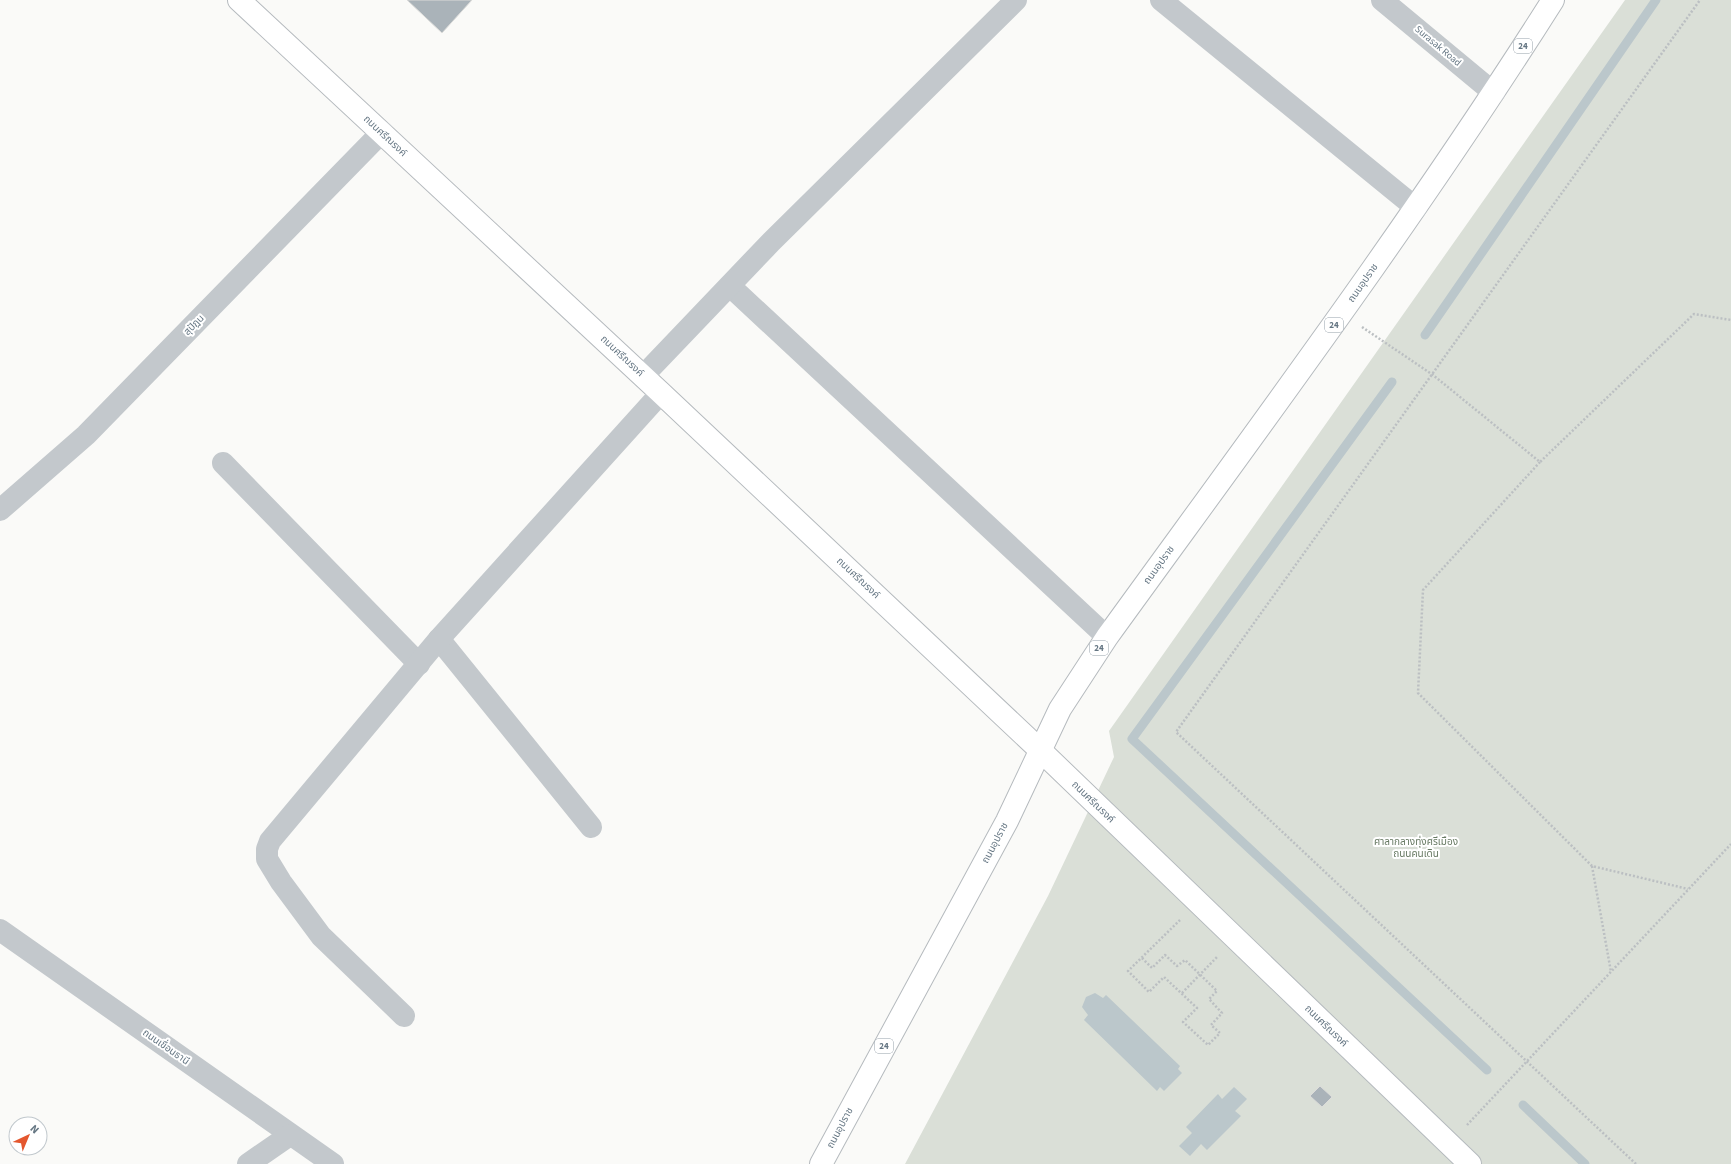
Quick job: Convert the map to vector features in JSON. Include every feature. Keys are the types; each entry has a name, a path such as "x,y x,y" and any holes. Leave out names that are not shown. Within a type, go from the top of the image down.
{"main road":[{"name":"ถนนศรีณรงค์","path":"239,0 662,393 1040,750 1470,1164"},
{"name":"ถนนอุปราช","path":"821,1164 1007,821 1060,709 1107,637 1342,313 1416,208 1494,93 1553,0"}],"street":[{"path":"643,376 771,242 1016,0"},
{"path":"1161,0 1416,208"},
{"name":"Surasak Road","path":"1382,0 1494,93"},
{"name":"สุปัฎน","path":"0,510 86,435 382,132"},
{"path":"730,286 1107,637"},
{"path":"404,1016 321,936 281,882 267,859 267,848 270,841 439,639 662,393"},
{"path":"223,463 419,664"},
{"path":"439,639 591,827"},
{"name":"ถนนเขื่อนธานี","path":"0,930 333,1164"},
{"path":"248,1164 290,1135"}],"path":[{"path":"1636,1164 1176,732 1700,0"},
{"path":"1342,313 1432,375 1540,462"},
{"path":"1688,889 1592,866 1418,693 1423,590 1540,462 1694,314 1731,320"},
{"path":"1449,1144 1731,844"},
{"path":"1592,866 1611,972"},
{"path":"1142,958 1152,968 1165,955 1177,966 1185,960 1217,991 1209,999 1222,1013 1211,1025 1220,1033 1208,1045 1183,1022 1197,1008 1182,993 1164,977 1149,992 1128,972 1142,958 1198,903"},
{"path":"1182,993 1206,969"}],"green space":[{"name":"ศาลากลางทุ่งศรีเมือง ถนนคนเดิน","path":"1625,0 1731,0 1731,1164 905,1164 1048,896 1114,757 1109,731"}],"shaded area":[{"path":"1095,993 1103,998 1106,995 1180,1066 1178,1069 1182,1073 1164,1091 1160,1087 1157,1091 1084,1020 1088,1015 1082,1007 1086,997"},
{"path":"1234,1087 1247,1099 1235,1111 1241,1116 1207,1150 1201,1144 1190,1156 1179,1146 1192,1133 1186,1127 1218,1094 1222,1099"}],"building":[{"path":"407,0 472,0 442,33"},
{"path":"1320,1086 1332,1097 1322,1107 1310,1096"}],"waterway":[{"path":"1425,335 1656,0"},
{"path":"1392,382 1132,739 1487,1070"},
{"path":"1523,1105 1585,1164"}]}
